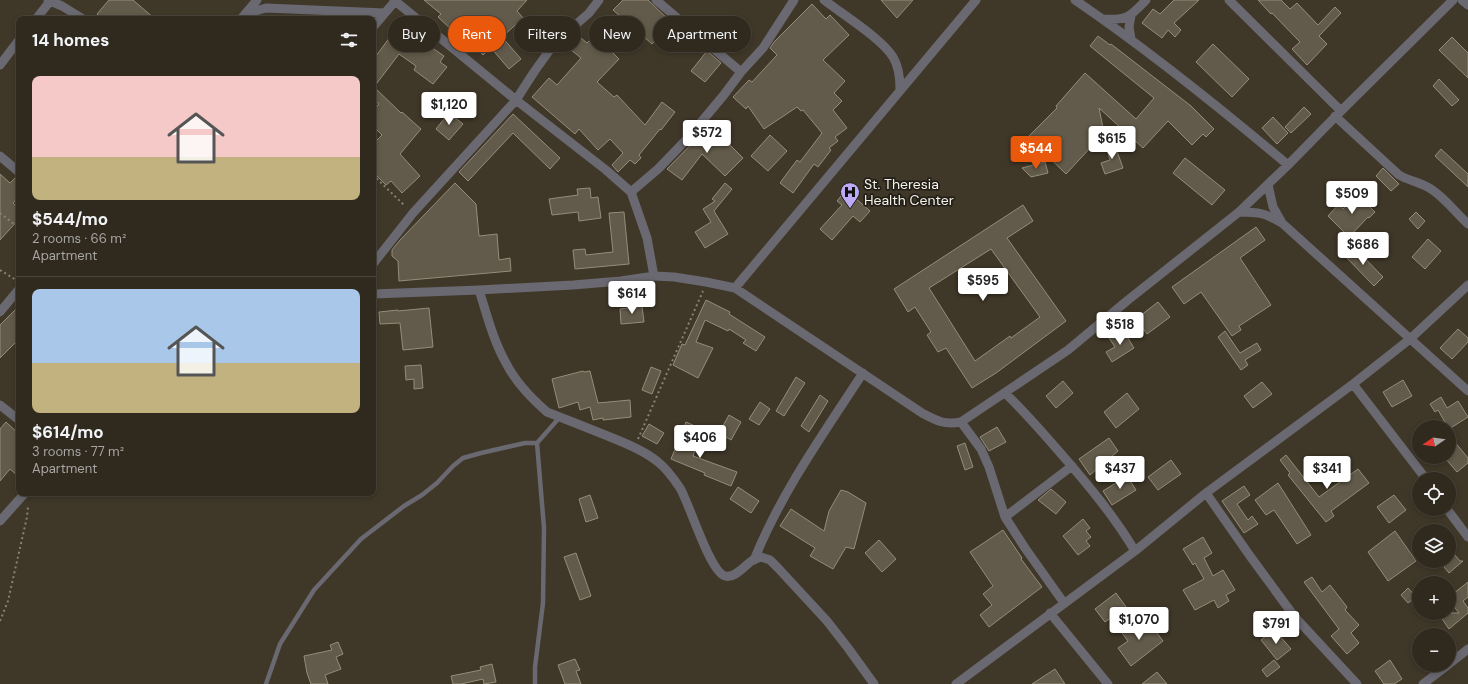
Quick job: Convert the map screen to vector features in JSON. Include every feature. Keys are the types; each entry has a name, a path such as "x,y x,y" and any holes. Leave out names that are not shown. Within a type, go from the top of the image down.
{"street":[{"path":"38,16 50,0 78,16"},
{"path":"243,16 257,0 266,8"},
{"path":"376,24 395,0 516,100 606,170 631,192 647,238 654,276"},
{"path":"376,260 413,213 516,100 554,44 589,13 599,0"},
{"path":"656,0 741,72"},
{"path":"631,192 658,169 687,139 741,72 763,48 794,0"},
{"path":"824,0 878,41 893,56 898,66 900,89"},
{"path":"735,288 976,0"},
{"path":"1075,0 1131,39 1222,109 1288,165"},
{"path":"1131,39 1129,27 1131,16 1146,0"},
{"path":"1229,0 1399,174 1433,190 1468,224"},
{"path":"376,294 479,290 621,281 654,276 706,282 735,288 922,413 938,422 961,422 1068,350 1128,300 1239,212 1268,185 1338,113 1453,0"},
{"path":"1462,0 1468,5"},
{"path":"243,16 266,8 385,13"},
{"path":"1103,19 1118,19 1131,16"},
{"path":"0,64 16,44"},
{"path":"0,156 16,169"},
{"path":"1268,185 1274,207 1282,223"},
{"path":"1239,212 1261,213 1282,223 1468,391"},
{"path":"956,684 1135,551 1206,493 1353,384 1410,339 1468,284"},
{"path":"479,290 494,338 506,364 536,402 547,412 634,447 658,461 672,476 689,506 710,559 717,570 724,576 730,577 754,560 761,557 770,560 827,621 874,684"},
{"path":"0,312 16,293"},
{"path":"754,560 762,539 786,492 862,373"},
{"path":"1353,384 1421,472"},
{"path":"1005,393 1025,412 1100,499 1121,528 1135,551"},
{"path":"0,405 16,418"},
{"path":"961,422 981,449 989,467 1005,517 1064,603"},
{"path":"1005,517 1072,466"},
{"path":"1206,493 1294,616 1324,651 1357,684"},
{"path":"2,515 21,496"},
{"path":"1452,516 1468,537"},
{"path":"1050,613 1108,684"},
{"path":"1456,659 1468,649"},
{"path":"1423,684 1439,672"}],"lane":[{"path":"535,684 535,667 543,603 544,528 537,443 560,417"},
{"path":"266,684 280,644 314,590 360,539 404,506 422,496 463,458 481,452 525,443 537,443"}],"path":[{"path":"376,178 413,213"},
{"path":"0,212 16,225"},
{"path":"0,270 16,280"},
{"path":"634,447 697,306 706,282"},
{"path":"0,621 8,601 27,516 28,504"}],"building":[{"path":"109,0 133,0 152,16 99,16 97,14"},
{"path":"424,0 527,0 517,11 521,16 514,16 514,26 506,33 506,16 448,16 448,26 440,19 439,16 441,14"},
{"path":"623,0 648,0 665,16 653,16 652,44 645,38 645,16 620,16 613,10"},
{"path":"881,0 913,0 897,18"},
{"path":"1174,0 1199,0 1174,23 1181,30 1175,37 1168,30 1162,38 1142,23 1153,9 1160,14"},
{"path":"1258,0 1281,0 1290,9 1297,3 1318,25 1335,7 1341,13 1319,36 1327,44 1307,65 1292,49 1300,42"},
{"path":"812,4 826,19 830,15 849,35 823,60 845,81 834,93 842,101 833,110 847,128 835,137 838,141 829,148 831,150 818,167 814,164 793,193 780,183 797,160 800,162 822,133 803,110 801,111 797,107 764,129 748,106 746,109 733,97 749,80 752,82 777,55 770,48 774,42"},
{"path":"1098,36 1110,45 1111,44 1191,106 1214,129 1206,137 1203,134 1192,145 1168,121 1143,148 1099,108 1104,133 1066,174 1028,137 1057,108 1056,106 1085,73 1136,119 1154,98 1090,46"},
{"path":"1452,37 1468,53 1468,78 1439,50"},
{"path":"581,38 587,43 589,41 589,52 612,52 619,59 597,82 614,97 617,95 645,125 662,102 675,112 639,155 641,158 635,164 630,160 618,172 612,165 623,153 610,139 598,150 579,129 575,134 532,97 549,78 557,85 581,58 574,52 581,52"},
{"path":"388,40 388,52 438,52 444,56 440,62 447,67 433,84 414,70 416,66 399,54 376,84 376,56"},
{"path":"506,42 521,59 509,69 494,52 506,52"},
{"path":"1213,44 1249,79 1232,97 1196,62"},
{"path":"706,52 721,63 705,82 691,71"},
{"path":"1439,79 1459,100 1452,106 1433,86"},
{"path":"376,89 401,113 402,112 421,129 400,154 420,176 402,193 391,181 386,185 376,175 376,141 382,135 376,129 376,108 379,104 376,102"},
{"path":"1304,107 1311,114 1291,133 1285,127"},
{"path":"449,113 463,124 449,140 436,129"},
{"path":"513,114 560,158 550,169 513,133 468,181 459,172"},
{"path":"1273,117 1288,133 1277,144 1262,128"},
{"path":"710,125 743,158 725,176 702,154 682,180 667,169"},
{"path":"770,135 787,151 768,171 751,156"},
{"path":"1114,143 1123,168 1105,174 1101,163 1110,160 1106,146"},
{"path":"1441,149 1468,174 1468,187 1435,156"},
{"path":"1185,158 1225,190 1212,205 1173,173"},
{"path":"1045,162 1048,173 1031,177 1022,168"},
{"path":"1383,168 1399,184 1391,191 1376,176"},
{"path":"0,174 10,183 16,177 16,200 13,203 16,206 16,222 0,240"},
{"path":"455,183 476,204 479,236 497,234 499,260 510,258 511,271 399,281 398,261 392,256 392,250"},
{"path":"725,183 732,189 714,211 728,234 705,248 695,232 711,222 703,209 715,201 712,199"},
{"path":"590,188 591,198 598,197 601,218 579,221 578,212 552,215 549,199 578,195 577,189"},
{"path":"846,190 870,211 860,222 853,216 832,240 820,229 842,205 837,201"},
{"path":"1357,194 1375,212 1369,218 1368,217 1349,237 1328,216 1339,204 1343,209"},
{"path":"1023,205 1033,221 1007,238 1066,321 996,373 972,388 946,348 938,352 927,335 931,332 915,307 908,312 894,289","holes":["991,249 1040,317 975,361 929,288"]},
{"path":"624,212 629,264 575,269 573,250 585,249 586,255 613,252 609,213"},
{"path":"1416,212 1425,221 1418,229 1409,219"},
{"path":"1256,227 1265,240 1240,258 1271,305 1239,326 1241,330 1232,336 1201,292 1184,304 1172,287"},
{"path":"1428,239 1441,251 1425,269 1412,257"},
{"path":"1352,245 1383,277 1374,286 1343,254"},
{"path":"706,300 730,312 729,314 765,337 756,351 743,343 746,340 729,329 728,331 705,320 696,342 713,348 698,378 673,365 682,344 685,345"},
{"path":"1158,302 1170,317 1147,334 1136,319"},
{"path":"642,306 644,322 621,324 620,309"},
{"path":"429,308 433,347 403,350 400,323 380,324 379,312"},
{"path":"16,309 16,342 0,358 0,325"},
{"path":"1458,329 1468,338 1468,342 1452,359 1440,348"},
{"path":"1123,330 1134,348 1112,362 1106,352 1115,347 1109,338"},
{"path":"1225,331 1240,353 1257,343 1261,350 1245,360 1248,365 1241,370 1218,337"},
{"path":"421,365 423,388 414,389 414,379 406,380 405,366"},
{"path":"651,367 661,371 652,394 642,390"},
{"path":"583,371 590,371 598,403 630,400 631,417 603,420 603,418 593,420 590,407 580,410 578,402 559,408 552,379"},
{"path":"796,377 805,383 784,416 776,411"},
{"path":"1403,380 1412,396 1392,407 1383,392"},
{"path":"1063,381 1073,393 1056,408 1046,396"},
{"path":"1262,382 1272,394 1253,408 1244,396"},
{"path":"1127,393 1139,409 1116,428 1104,412"},
{"path":"820,395 828,401 809,432 801,426"},
{"path":"1441,397 1447,408 1458,401 1468,417 1456,425 1456,420 1444,420 1438,410 1435,412 1430,404"},
{"path":"760,402 770,409 759,425 749,419"},
{"path":"729,415 741,422 731,440 719,433"},
{"path":"6,422 16,431 16,474 10,469 0,481 0,429"},
{"path":"686,422 695,426 687,447 695,450 693,456 737,472 731,486 671,459"},
{"path":"649,424 664,433 657,444 642,436"},
{"path":"997,427 1006,442 989,451 980,437"},
{"path":"1109,438 1118,451 1090,475 1079,459"},
{"path":"965,443 973,467 965,470 957,446"},
{"path":"1456,443 1468,458 1468,463 1457,472 1450,464 1456,464"},
{"path":"1286,455 1319,497 1358,469 1369,483 1331,511 1334,516 1326,522 1288,475 1290,473 1280,460"},
{"path":"1171,460 1181,474 1158,490 1148,477"},
{"path":"1127,476 1136,490 1112,505 1103,491"},
{"path":"1278,483 1311,535 1297,544 1274,510 1266,515 1255,500"},
{"path":"1244,486 1250,495 1237,504 1248,520 1252,516 1258,524 1244,533 1222,501"},
{"path":"738,487 759,501 751,513 730,499"},
{"path":"1051,489 1066,502 1056,514 1038,500"},
{"path":"841,490 848,492 866,503 854,549 846,547 833,569 810,556 815,548 780,526 791,509 824,531 829,511"},
{"path":"590,495 598,518 586,522 579,499"},
{"path":"1394,495 1406,510 1389,523 1377,507"},
{"path":"1083,519 1090,528 1086,531 1091,537 1086,541 1090,546 1078,555 1063,536"},
{"path":"1003,530 1022,558 1021,559 1042,587 989,627 980,615 992,605 983,594 993,586 970,552"},
{"path":"1395,531 1412,555 1412,564 1388,581 1368,552"},
{"path":"1203,537 1212,553 1204,558 1213,576 1223,570 1235,590 1226,595 1229,601 1218,608 1214,600 1195,610 1183,590 1204,579 1195,563 1193,565 1183,549"},
{"path":"879,540 896,559 882,572 865,553"},
{"path":"576,553 591,596 580,600 564,557"},
{"path":"1456,556 1460,561 1463,561 1456,567"},
{"path":"1445,568 1455,568 1449,573"},
{"path":"1312,577 1322,592 1330,585 1347,607 1345,610 1359,625 1351,633 1359,643 1347,654 1331,636 1339,629 1304,582"},
{"path":"1468,582 1468,597 1463,601 1468,608 1468,613 1448,628 1443,620 1456,620 1456,613 1459,613 1456,609 1456,591"},
{"path":"1408,588 1412,592 1412,600 1408,603 1401,595"},
{"path":"1116,593 1126,607 1105,622 1095,609"},
{"path":"1144,616 1163,641 1131,666 1118,648 1128,641 1122,633"},
{"path":"1274,629 1291,649 1277,660 1261,640"},
{"path":"338,642 343,654 336,657 341,669 325,675 328,684 311,684 307,673 304,656 332,650 330,645"},
{"path":"575,659 580,670 576,671 581,684 565,684 558,665"},
{"path":"1274,660 1280,667 1267,677 1262,670"},
{"path":"1390,660 1402,679 1394,684 1384,684 1375,671"},
{"path":"492,664 496,682 484,684 483,679 461,684 453,684 451,676 481,670 480,667"},
{"path":"1055,669 1065,684 1032,684"},
{"path":"1157,672 1167,684 1142,684"}],"place":[{"name":"St. Theresia Health Center","path":"850,209"}]}
